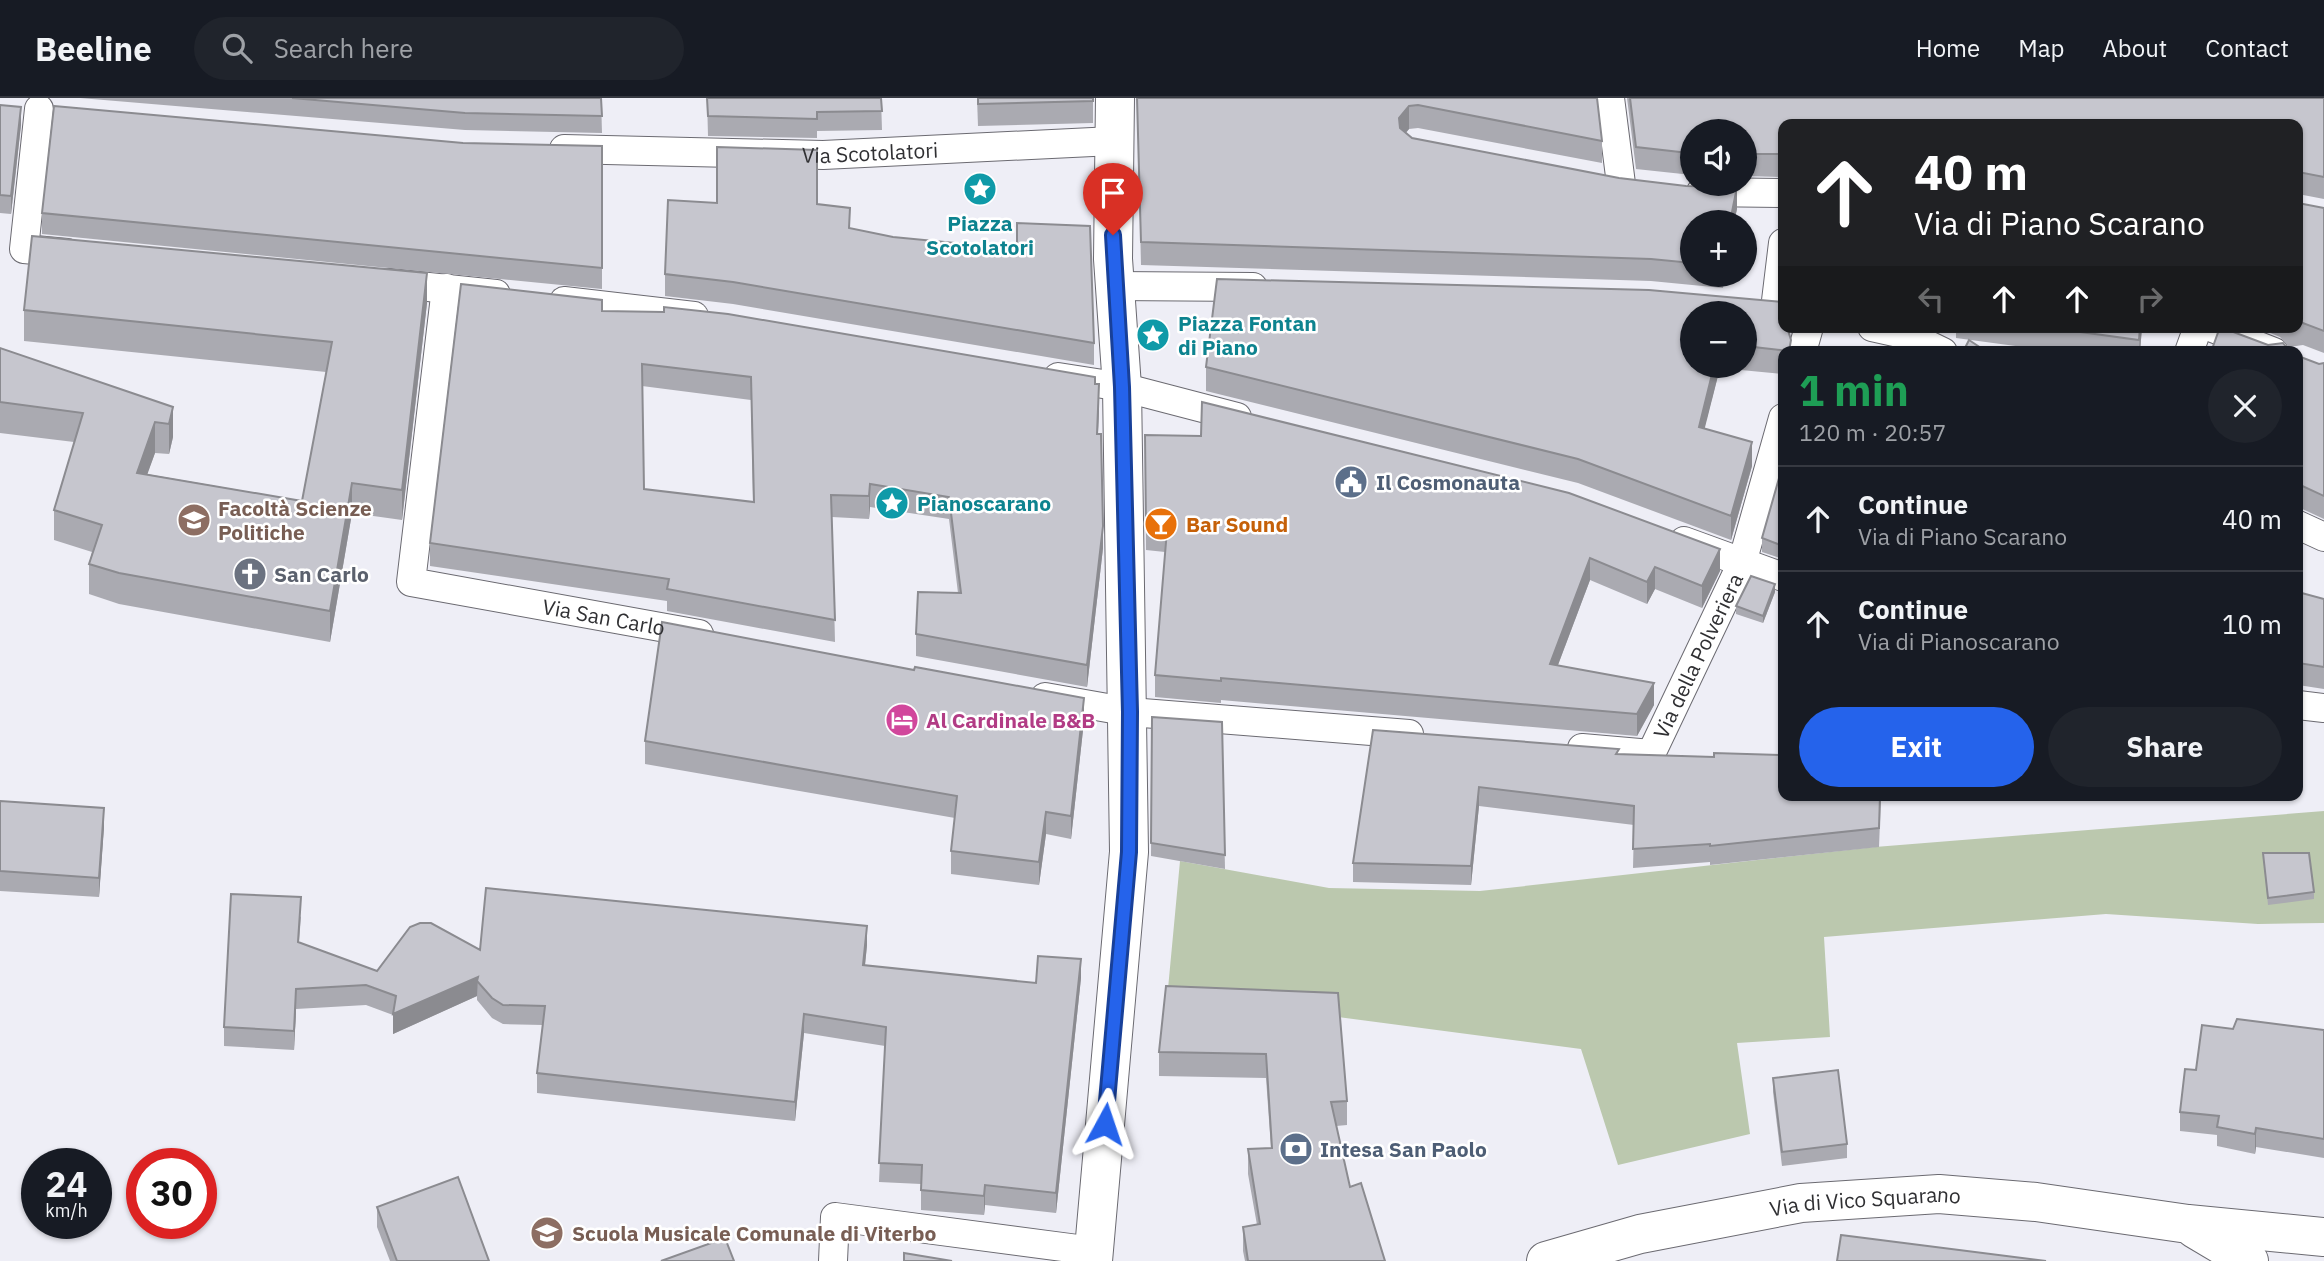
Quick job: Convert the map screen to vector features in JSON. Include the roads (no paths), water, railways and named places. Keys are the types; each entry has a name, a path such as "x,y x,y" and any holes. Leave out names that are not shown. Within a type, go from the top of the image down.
{"street":[{"path":"1093,1256 1129,852 1130,712 1122,387 1114,286 1115,98"},
{"name":"Via di Vico Squarano","path":"1546,1261 1640,1234 1801,1203 1939,1194 2036,1202 2188,1224 2324,1237"},
{"path":"2188,1224 2249,1261"}],"lane":[{"path":"1610,98 1634,185 1778,193"},
{"path":"40,109 24,248 92,255"},
{"name":"Via Scotolatori","path":"533,148 823,155 1113,141"},
{"path":"1771,309 1778,270"},
{"path":"364,280 717,319"},
{"path":"1114,286 1274,287"},
{"name":"Via San Carlo","path":"446,288 411,582 723,639"},
{"path":"1912,333 1933,346"},
{"path":"2225,333 2259,346"},
{"path":"1028,372 1122,387 1268,425"},
{"name":"Via della Polveriera","path":"1555,746 1651,754 1742,563 1778,436"},
{"path":"2303,526 2324,537"},
{"path":"1664,533 1778,576"},
{"path":"1021,693 1130,712 1432,736"},
{"path":"2303,706 2324,708"},
{"path":"833,1261 835,1217 1093,1256"}],"place":[{"name":"Piazza Scotolatori","path":"980,189"},
{"name":"Piazza Fontan di Piano","path":"1153,335"},
{"name":"Il Cosmonauta","path":"1351,482"},
{"name":"Pianoscarano","path":"892,503"},
{"name":"Facoltà Scienze Politiche","path":"194,520"},
{"name":"Bar Sound","path":"1161,524"},
{"name":"San Carlo","path":"250,574"},
{"name":"Al Cardinale B&B","path":"902,720"},
{"name":"Intesa San Paolo","path":"1296,1149"},
{"name":"Scuola Musicale Comunale di Viterbo","path":"547,1233"}]}
